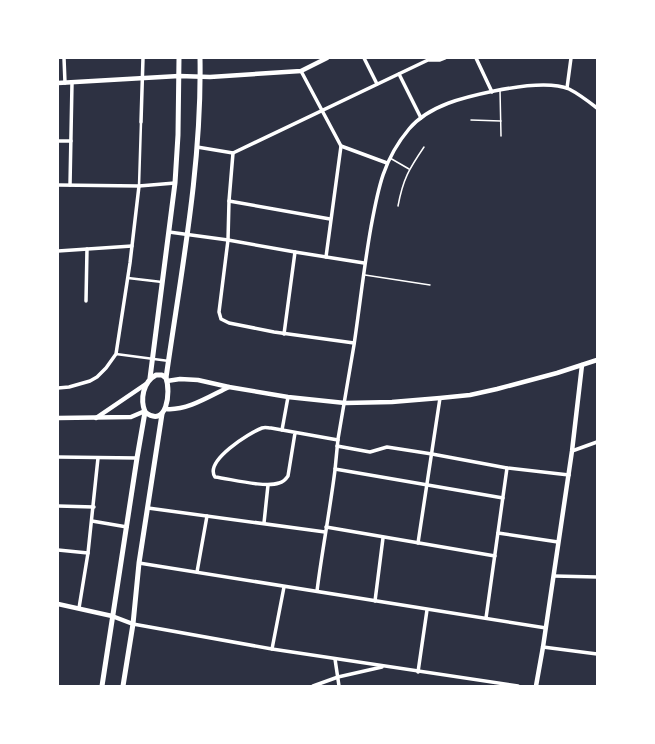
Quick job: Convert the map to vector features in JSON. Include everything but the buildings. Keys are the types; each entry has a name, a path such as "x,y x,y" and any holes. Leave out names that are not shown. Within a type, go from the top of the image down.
{"main road":[{"path":"102,686 127,527 136,458 145,412 143,400 146,384 150,378 169,232 175,183 178,136 179,58"},
{"path":"123,686 162,414 166,409 169,362 188,234 197,146 200,58"},
{"path":"150,378 156,375 162,375 167,380"},
{"path":"145,412 150,416 162,414"}],"street":[{"path":"64,58 65,83"},
{"path":"58,388 68,388 90,382 106,368 116,354 120,335 140,186 143,58"},
{"path":"58,83 179,76 210,77 301,71 326,58"},
{"path":"364,58 377,84"},
{"path":"197,146 233,153 428,60 440,60 445,58"},
{"path":"476,58 492,92"},
{"path":"567,88 571,58"},
{"path":"301,71 341,146 326,257"},
{"path":"399,74 422,118"},
{"path":"70,185 72,83"},
{"path":"317,591 337,446 354,343 364,263 375,202 382,175 390,158 407,131 422,118 450,102 516,87 553,86 567,88 597,108"},
{"path":"58,141 71,141"},
{"path":"341,146 387,164"},
{"path":"233,153 228,240 219,312 221,319 225,322 284,334 354,343"},
{"path":"58,185 140,186 175,183"},
{"path":"229,202 330,219"},
{"path":"169,232 228,240 364,263"},
{"path":"58,251 132,246"},
{"path":"86,301 87,249"},
{"path":"284,334 295,252"},
{"path":"127,278 162,282"},
{"path":"116,354 152,358 169,362"},
{"path":"167,380 198,380 288,397 345,404 470,395 582,366 597,360"},
{"path":"536,686 569,476 582,366"},
{"path":"95,419 128,398 146,384"},
{"path":"166,409 174,410 186,407 229,387"},
{"path":"282,430 288,397"},
{"path":"418,543 440,398"},
{"path":"58,418 95,419 131,417 145,412"},
{"path":"295,433 290,469 287,478 280,483 268,485 215,477 212,472 216,461 223,453 257,430 267,428 338,440"},
{"path":"572,451 597,442"},
{"path":"337,446 370,452 386,447 507,468 569,476"},
{"path":"58,457 136,458"},
{"path":"79,608 94,507 98,458"},
{"path":"486,618 507,468"},
{"path":"335,469 503,498"},
{"path":"264,523 268,485"},
{"path":"58,506 94,507"},
{"path":"148,508 325,532"},
{"path":"197,572 207,516"},
{"path":"92,521 127,527"},
{"path":"326,527 495,556"},
{"path":"498,533 558,542"},
{"path":"375,601 384,538"},
{"path":"58,550 88,553"},
{"path":"140,564 546,628"},
{"path":"554,576 597,578"},
{"path":"272,649 284,586"},
{"path":"58,604 112,616 133,624 272,649 518,686"},
{"path":"418,672 427,610"},
{"path":"543,647 597,654"},
{"path":"335,659 339,686"},
{"path":"313,686 338,677 385,667"}],"lane":[{"path":"500,90 501,136"},
{"path":"471,120 501,121"},
{"path":"398,206 401,191 409,169 424,147"},
{"path":"390,158 409,169"},
{"path":"363,275 430,285"}]}
